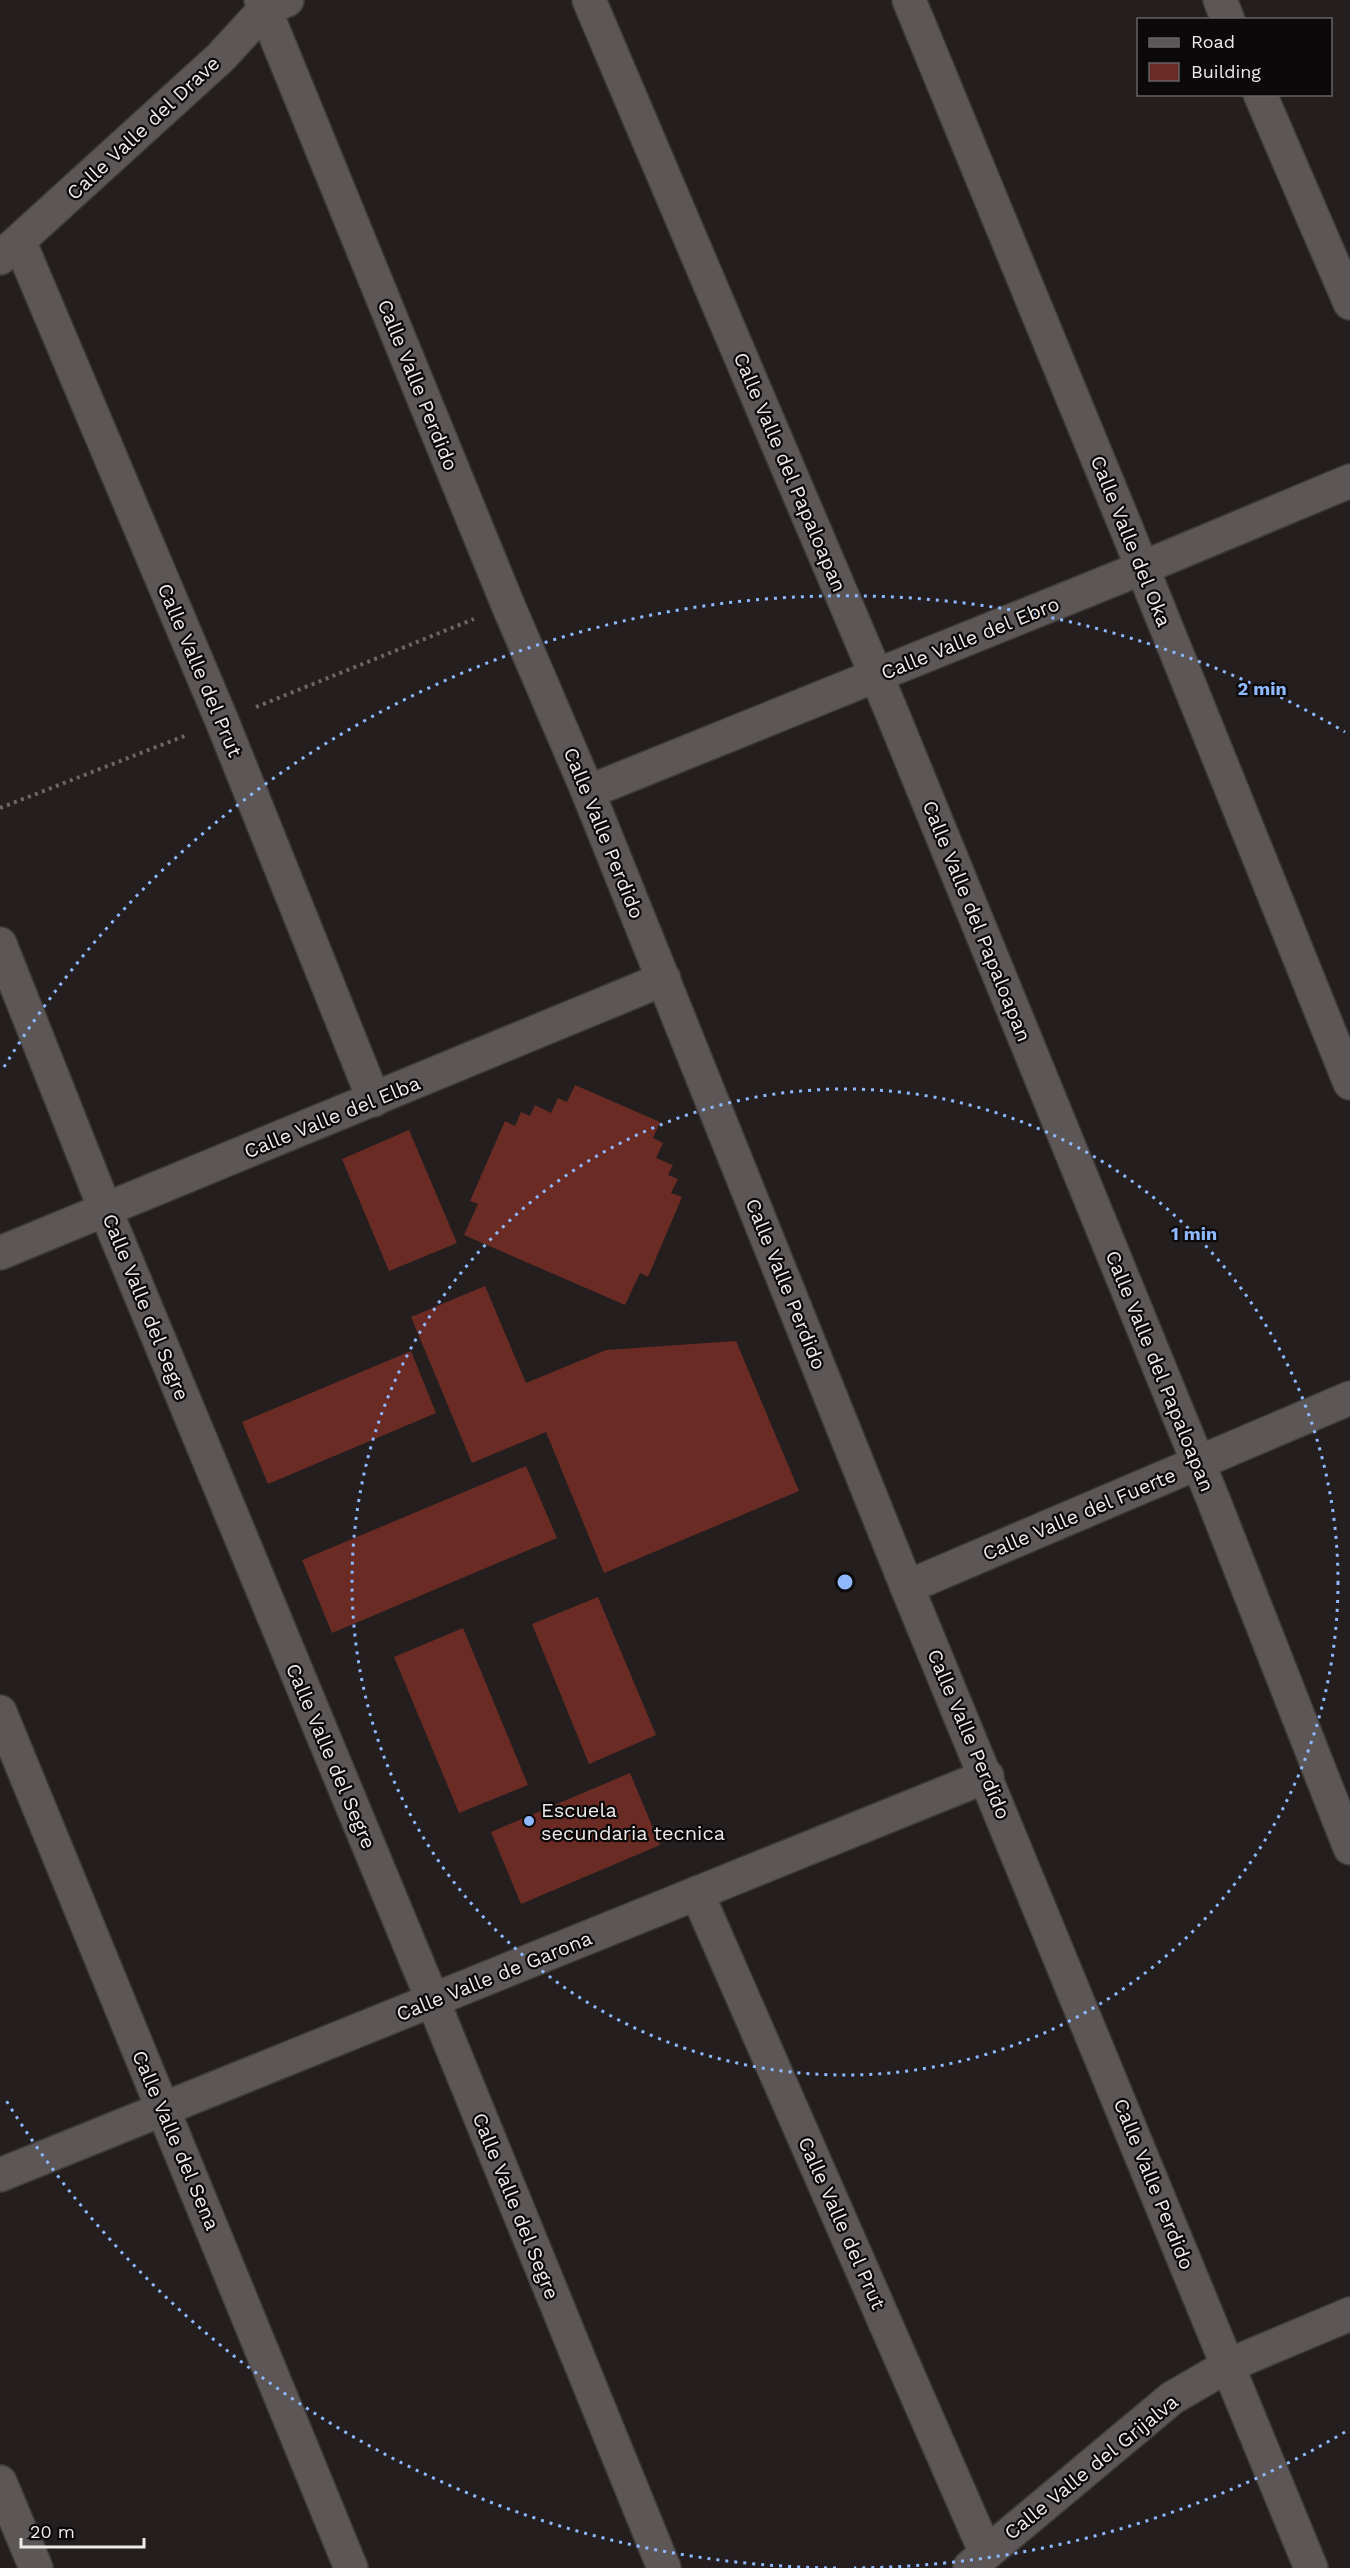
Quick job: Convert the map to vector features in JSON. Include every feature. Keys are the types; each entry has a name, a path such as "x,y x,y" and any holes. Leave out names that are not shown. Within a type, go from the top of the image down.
{"street":[{"name":"Calle Valle del Papaloapan","path":"589,0 877,676 1198,1463 1350,1848"},
{"name":"Calle Valle del Oka","path":"909,0 1350,1083"},
{"path":"1220,0 1227,18"},
{"name":"Calle Valle del Drave","path":"10,250 221,57 271,3"},
{"name":"Calle Valle Perdido","path":"271,3 508,605 588,792 907,1587 987,1776 1311,2568"},
{"path":"1261,96 1350,303"},
{"name":"Calle Valle del Prut","path":"10,250 222,721 374,1100"},
{"name":"Calle Valle del Ebro","path":"588,792 1142,568 1350,480"},
{"name":"Calle Valle del Segre","path":"0,944 105,1209 433,2001 664,2568"},
{"name":"Calle Valle del Elba","path":"0,1253 664,979"},
{"name":"Calle Valle del Fuerte","path":"907,1587 1350,1398"},
{"name":"Calle Valle del Sena","path":"0,1712 351,2568"},
{"name":"Calle Valle de Garona","path":"0,2175 987,1776"},
{"name":"Calle Valle del Prut","path":"698,1893 978,2560"},
{"name":"Calle Valle del Grijalva","path":"978,2560 1172,2398 1229,2365 1350,2314"},
{"path":"0,2482 36,2568"}],"building":[{"path":"575,1085 660,1122 653,1138 663,1143 656,1158 673,1165 668,1175 678,1179 671,1193 682,1197 648,1277 640,1273 625,1305 464,1235 478,1204 470,1201 505,1121 515,1126 521,1112 530,1116 535,1105 551,1113 558,1098 567,1102"},
{"path":"409,1130 457,1243 389,1271 342,1159"},
{"path":"485,1286 526,1383 606,1350 736,1341 799,1491 604,1573 546,1432 472,1463 411,1317"},
{"path":"411,1351 436,1413 268,1484 242,1422"},
{"path":"526,1466 557,1538 332,1633 302,1560"},
{"path":"598,1597 656,1735 589,1764 532,1624"},
{"path":"463,1628 528,1785 459,1813 394,1657"},
{"path":"630,1773 660,1845 521,1904 491,1832"}],"place":[{"name":"Escuela secundaria tecnica","path":"529,1821"}]}
